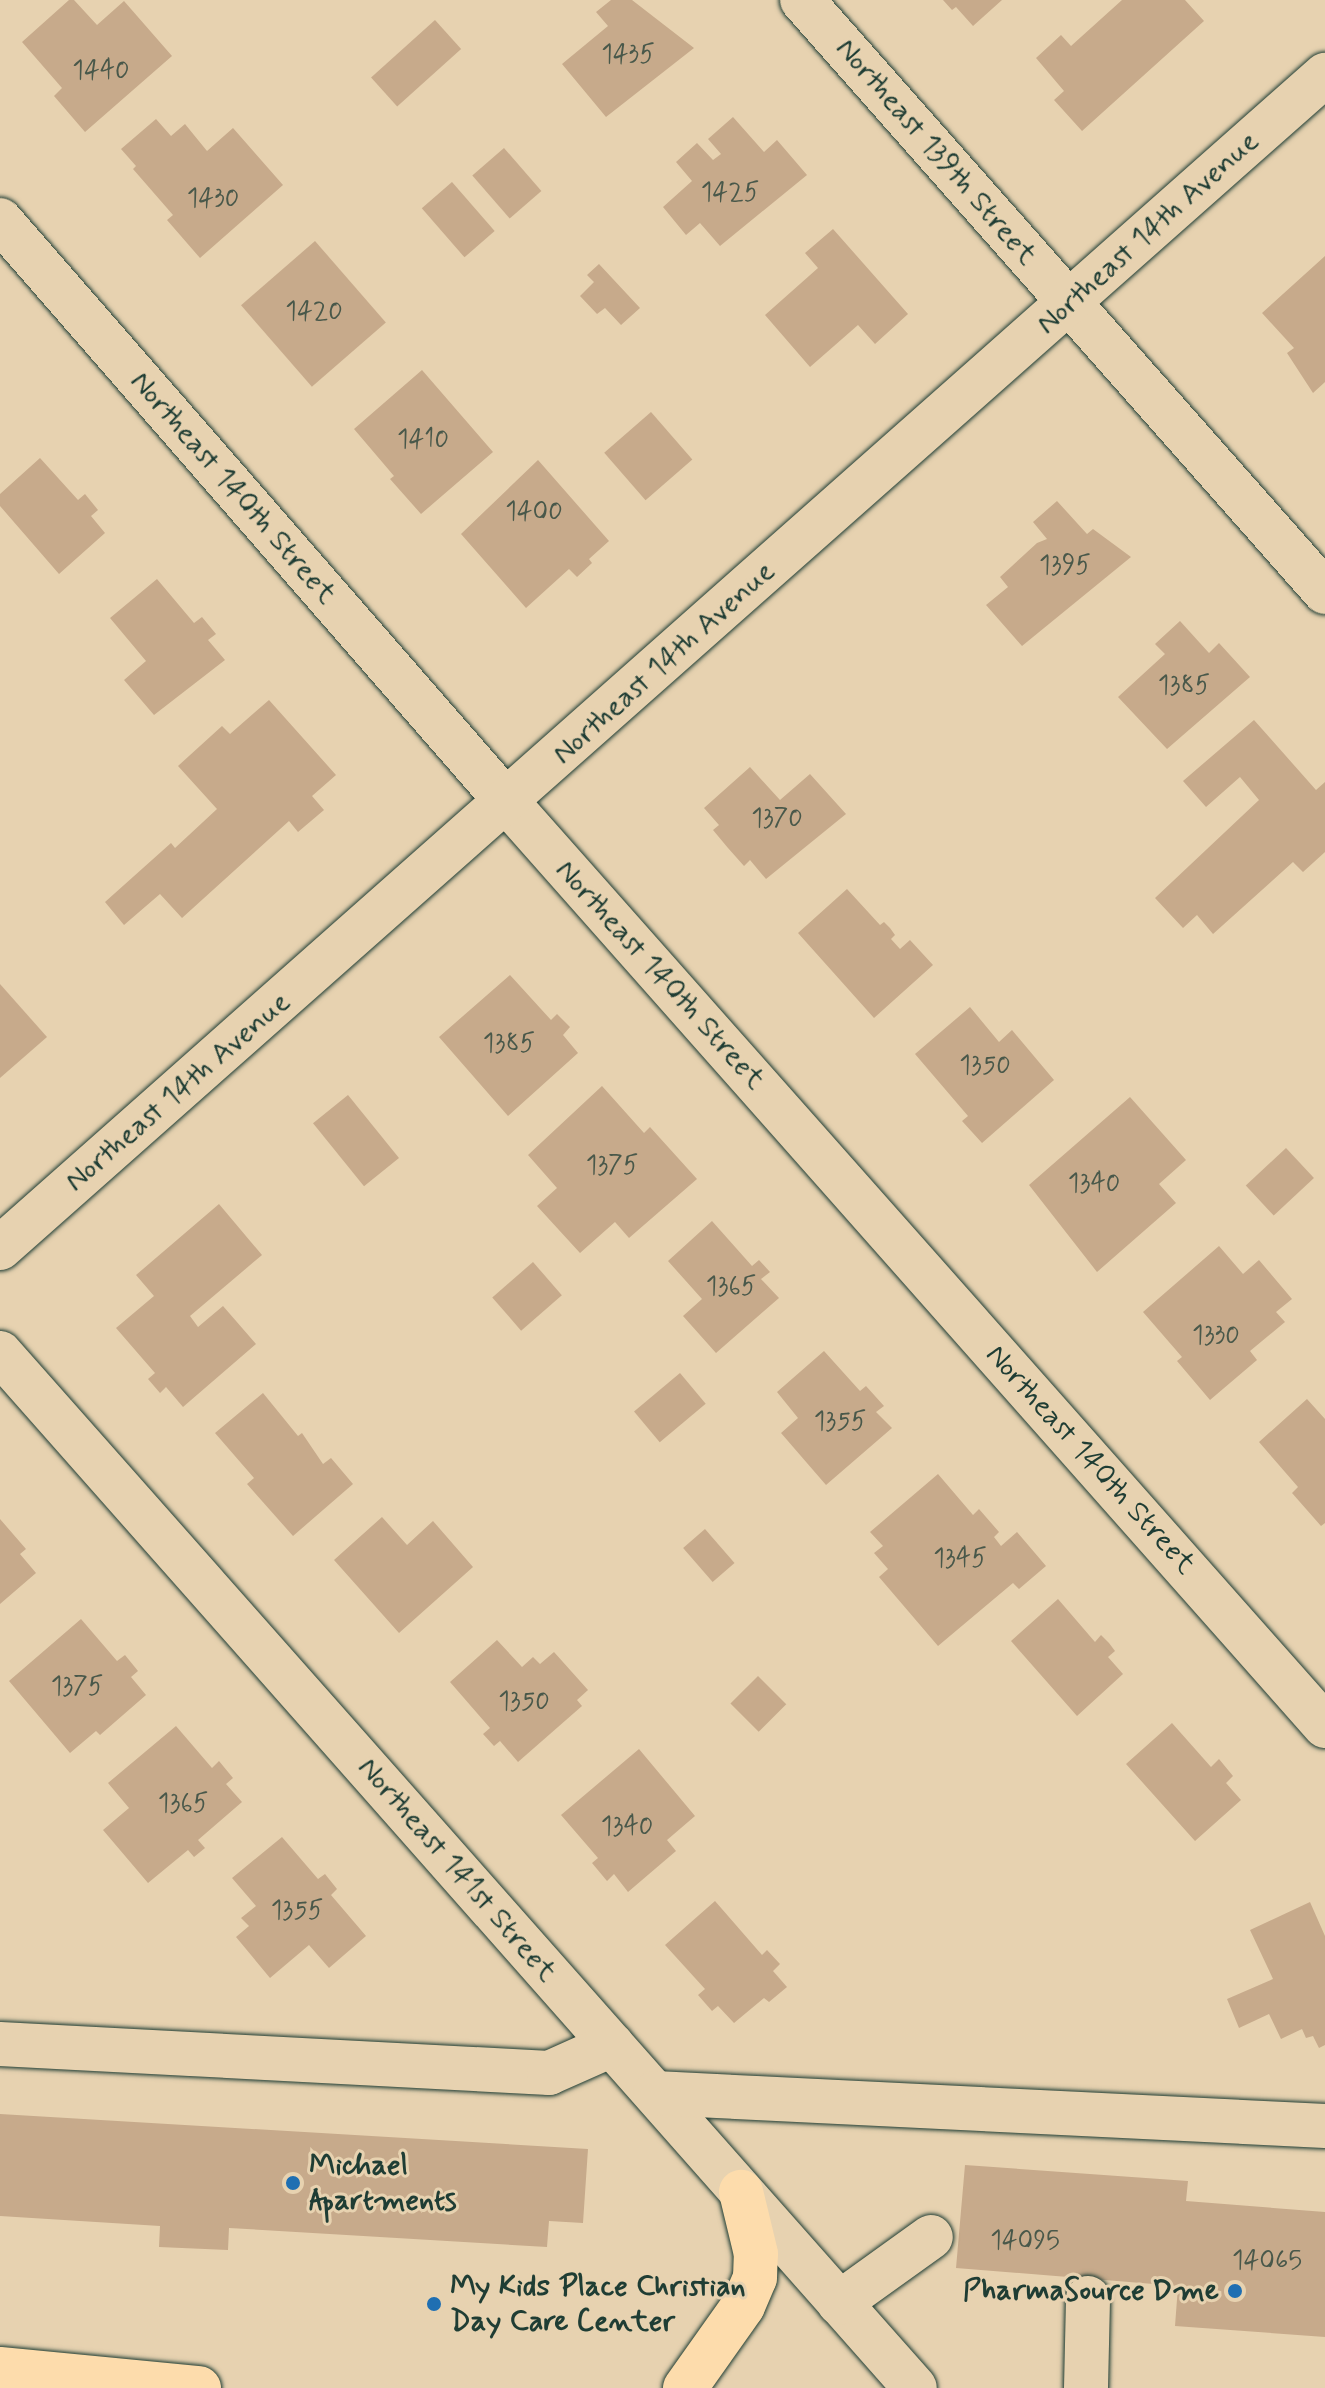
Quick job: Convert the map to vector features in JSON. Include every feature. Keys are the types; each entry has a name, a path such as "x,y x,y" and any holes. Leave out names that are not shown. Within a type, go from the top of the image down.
{"main road":[{"path":"685,2388 743,2306 755,2278 756,2254 741,2192"},
{"path":"0,2369 199,2388"}],"street":[{"name":"Northeast 139th Street","path":"802,0 1325,592"},
{"name":"Northeast 14th Avenue","path":"0,1248 1070,304 1325,75"},
{"name":"Northeast 140th Street","path":"0,220 507,802 1325,1726"},
{"name":"Northeast 141st Street","path":"0,1353 915,2388"},
{"path":"0,2044 549,2073 612,2045"},
{"path":"655,2093 1325,2126"},
{"path":"839,2303 931,2237"},
{"path":"1086,2388 1088,2298"}],"building":[{"path":"69,0 74,0 97,25 124,1 172,56 85,132 54,96 62,88 22,42"},
{"path":"611,0 632,0 694,48 606,117 562,64 608,26 596,12"},
{"path":"943,0 1002,0 973,26 956,7 952,10"},
{"path":"1122,0 1185,0 1204,21 1082,131 1054,100 1064,91 1036,58 1061,35 1071,46"},
{"path":"435,20 461,49 397,107 371,78"},
{"path":"733,117 764,152 777,140 807,175 720,246 700,223 686,235 663,207 692,181 676,162 697,143 713,160 721,154 708,139"},
{"path":"156,119 171,136 185,124 207,151 233,128 283,185 200,258 167,220 173,215 133,169 136,166 121,149"},
{"path":"504,148 541,191 510,219 472,176"},
{"path":"452,182 495,231 464,257 422,208"},
{"path":"833,229 908,314 875,344 858,325 810,367 765,315 818,268 805,253"},
{"path":"315,241 386,323 312,387 241,305"},
{"path":"1325,256 1325,382 1313,393 1287,353 1294,348 1262,313"},
{"path":"599,264 640,308 621,325 605,308 597,314 580,296 594,282 587,275"},
{"path":"422,370 493,452 421,514 390,479 394,476 354,429"},
{"path":"651,412 692,460 646,500 604,453"},
{"path":"40,458 78,500 85,494 98,510 91,516 105,533 59,574 0,506 0,494"},
{"path":"538,460 609,541 589,559 592,563 577,577 569,569 526,608 461,534"},
{"path":"1057,501 1087,534 1093,529 1131,557 1022,646 986,605 1008,587 1000,577 1037,543 1047,539 1033,522"},
{"path":"157,579 194,623 202,617 216,634 208,640 225,660 154,715 124,680 146,661 110,618"},
{"path":"1180,621 1209,653 1219,643 1250,677 1167,749 1118,697 1165,654 1155,644"},
{"path":"269,700 336,775 312,796 324,810 298,832 289,821 182,918 160,894 124,925 105,902 171,843 175,848 217,809 178,766 222,726 230,734"},
{"path":"1254,720 1316,790 1325,782 1325,852 1303,872 1293,862 1213,934 1197,915 1183,928 1155,898 1259,800 1240,777 1206,807 1183,781"},
{"path":"750,767 780,800 810,774 846,814 766,879 750,860 744,866 728,848 713,830 719,825 704,808"},
{"path":"847,889 880,925 884,922 890,928 895,935 891,939 900,949 910,940 933,965 874,1018 798,933"},
{"path":"510,975 551,1020 557,1014 570,1027 563,1035 578,1053 508,1116 439,1037"},
{"path":"0,984 47,1037 0,1078"},
{"path":"970,1007 999,1042 1012,1030 1054,1080 982,1143 962,1121 968,1116 915,1054"},
{"path":"602,1086 644,1133 650,1127 697,1179 629,1238 615,1222 580,1253 537,1206 557,1188 528,1155"},
{"path":"348,1095 399,1158 364,1186 313,1123"},
{"path":"1130,1097 1186,1160 1159,1184 1176,1203 1097,1272 1029,1185"},
{"path":"1286,1148 1314,1178 1274,1215 1246,1186"},
{"path":"219,1204 262,1255 190,1316 198,1327 223,1306 256,1344 183,1407 166,1387 160,1393 148,1379 155,1373 116,1328 154,1296 136,1275"},
{"path":"712,1221 752,1266 759,1260 770,1272 761,1279 779,1298 716,1353 683,1316 702,1299 668,1261"},
{"path":"1219,1246 1243,1274 1259,1260 1292,1299 1276,1312 1285,1322 1250,1351 1257,1360 1210,1400 1177,1361 1182,1357 1143,1312"},
{"path":"533,1262 562,1295 521,1331 492,1297"},
{"path":"824,1351 860,1391 866,1386 884,1406 876,1412 892,1428 826,1485 781,1433 798,1418 777,1392"},
{"path":"680,1373 706,1404 660,1442 634,1412"},
{"path":"263,1393 298,1436 302,1433 323,1464 331,1458 353,1484 293,1536 247,1484 254,1478 215,1433"},
{"path":"1307,1399 1325,1419 1325,1523 1321,1526 1292,1493 1298,1487 1259,1442"},
{"path":"938,1474 973,1515 979,1509 999,1532 994,1537 1001,1546 1017,1532 1046,1566 1019,1589 1013,1583 938,1646 879,1577 888,1569 874,1553 883,1546 870,1532"},
{"path":"382,1517 407,1545 433,1521 473,1567 399,1633 334,1560"},
{"path":"0,1519 26,1549 20,1554 36,1573 0,1604"},
{"path":"705,1529 735,1563 713,1582 683,1548"},
{"path":"1058,1599 1095,1642 1101,1635 1109,1643 1115,1651 1108,1657 1123,1674 1077,1716 1011,1641"},
{"path":"81,1619 117,1661 125,1655 138,1671 131,1677 146,1695 100,1735 96,1731 70,1753 9,1681"},
{"path":"497,1640 522,1667 533,1657 540,1664 554,1652 588,1690 577,1700 582,1706 518,1762 500,1741 494,1746 483,1734 490,1728 450,1682"},
{"path":"758,1676 786,1704 759,1732 730,1704"},
{"path":"1172,1723 1211,1767 1219,1759 1233,1776 1226,1783 1241,1800 1195,1841 1126,1764"},
{"path":"176,1726 212,1768 219,1761 233,1778 226,1784 242,1802 198,1840 205,1848 194,1857 188,1850 148,1883 103,1830 129,1808 108,1783"},
{"path":"639,1749 695,1816 667,1840 676,1851 628,1892 614,1874 607,1881 592,1863 598,1858 561,1815"},
{"path":"282,1837 318,1879 325,1874 337,1889 331,1895 366,1936 329,1968 309,1945 270,1978 236,1937 249,1926 241,1918 256,1906 232,1878"},
{"path":"715,1901 762,1955 767,1950 780,1964 773,1971 787,1987 769,2002 764,1998 734,2023 718,2006 712,2011 698,1995 705,1989 665,1945"},
{"path":"1310,1902 1325,1936 1325,2045 1319,2048 1313,2036 1306,2038 1302,2029 1281,2039 1269,2014 1239,2028 1227,1999 1273,1979 1250,1930"},
{"name":"Michael Apartments","path":"0,2114 588,2149 583,2223 549,2221 547,2247 229,2228 228,2250 159,2247 160,2226 0,2216"},
{"path":"965,2165 1188,2181 1186,2201 1325,2212 1325,2337 1175,2326 1178,2286 956,2268"}],"place":[{"name":"Michael Apartments","path":"293,2183"},
{"name":"PharmaSource Dme","path":"1235,2291"},
{"name":"My Kids Place Christian Day Care Center","path":"434,2304"}]}
